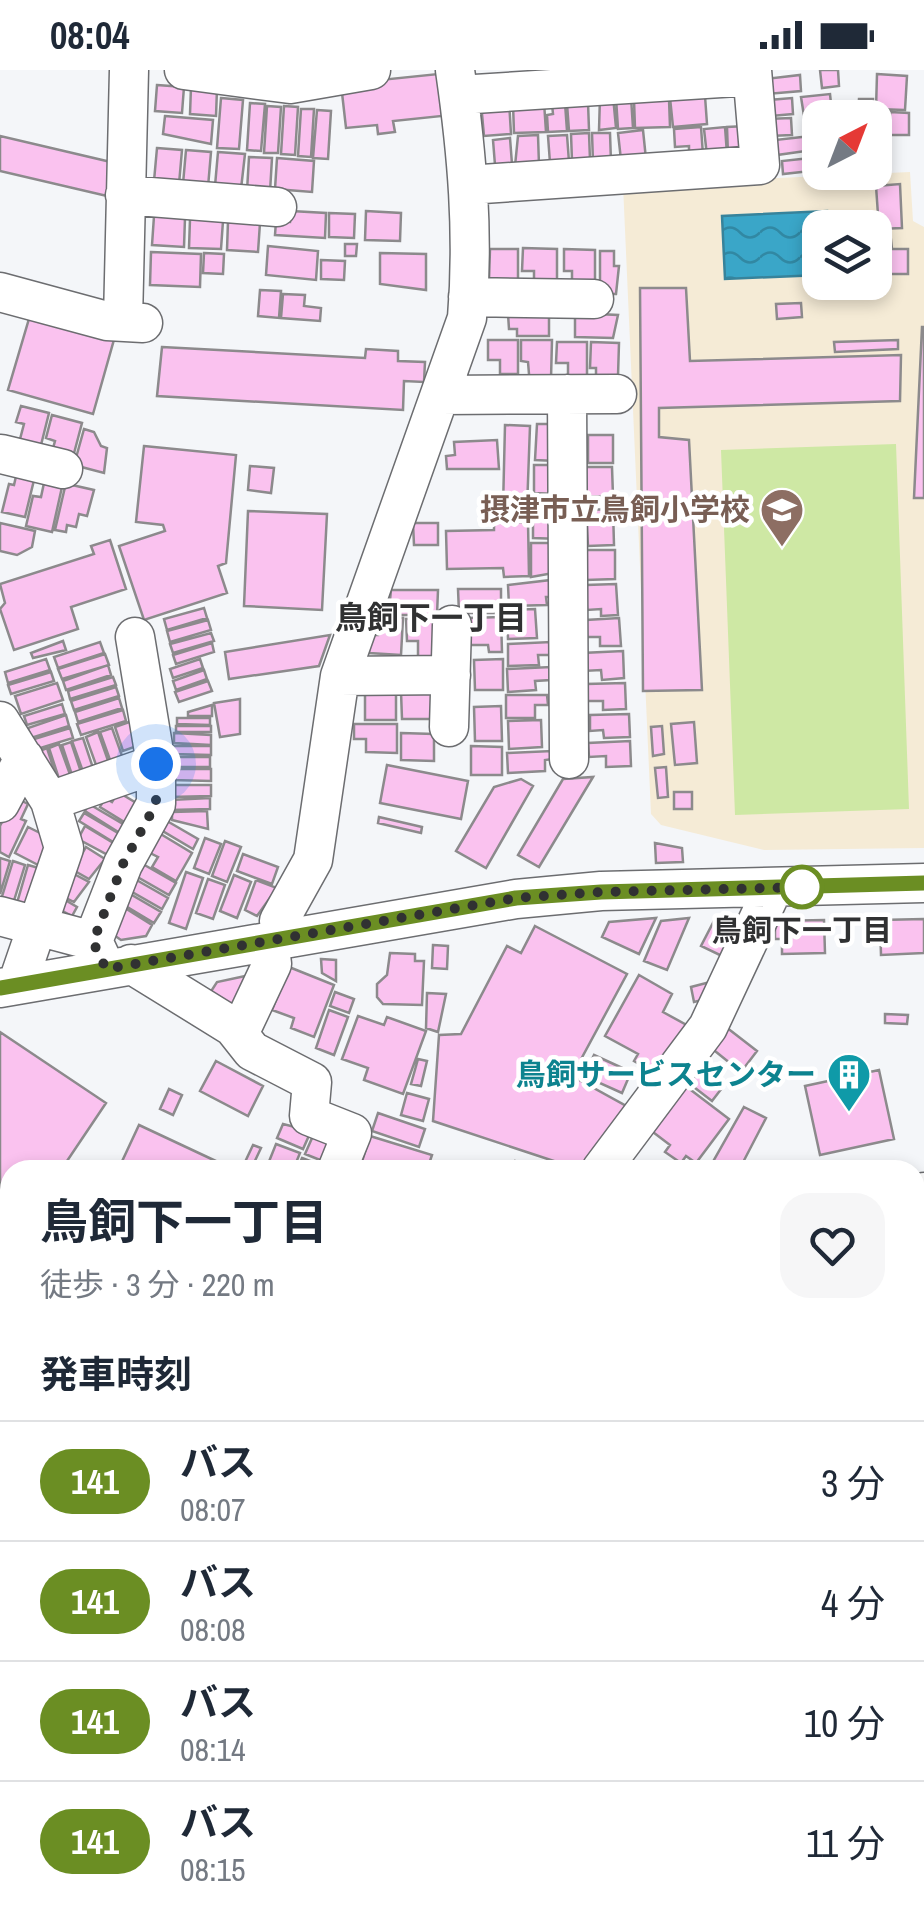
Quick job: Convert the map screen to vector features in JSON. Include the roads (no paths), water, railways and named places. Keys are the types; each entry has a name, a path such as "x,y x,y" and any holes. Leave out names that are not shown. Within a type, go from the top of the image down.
{"street":[{"path":"0,292 107,321 133,322 125,194 129,70"},
{"path":"184,70 290,84 371,70"},
{"path":"239,1034 272,964 280,921 313,860 340,676 466,318 468,185 457,83 752,73 760,165 468,185"},
{"path":"125,194 278,207"},
{"path":"468,296 594,299"},
{"path":"567,394 569,759"},
{"path":"441,395 618,394"},
{"path":"3,446 62,469"},
{"path":"450,727 452,625"},
{"path":"110,958 123,864 156,804 156,764 136,637"},
{"path":"340,676 451,675"},
{"path":"0,721 50,801 64,848 38,927 8,987"},
{"path":"0,803 24,758"},
{"path":"50,801 156,764"},
{"path":"8,987 110,958 276,940 516,898 924,883"},
{"path":"608,1160 708,1027 773,888"},
{"path":"0,916 38,927 110,958 239,1034 252,1051 312,1082 309,1116 352,1133 342,1160"}],"water":[{"path":"802,212 802,276 725,279 722,216"}],"place":[{"name":"摂津市立鳥飼小学校","path":"782,548"},
{"name":"鳥飼下一丁目","path":"802,887"},
{"name":"鳥飼サービスセンター","path":"849,1113"}],"district":[{"name":"鳥飼下一丁目","path":"431,618"}]}
